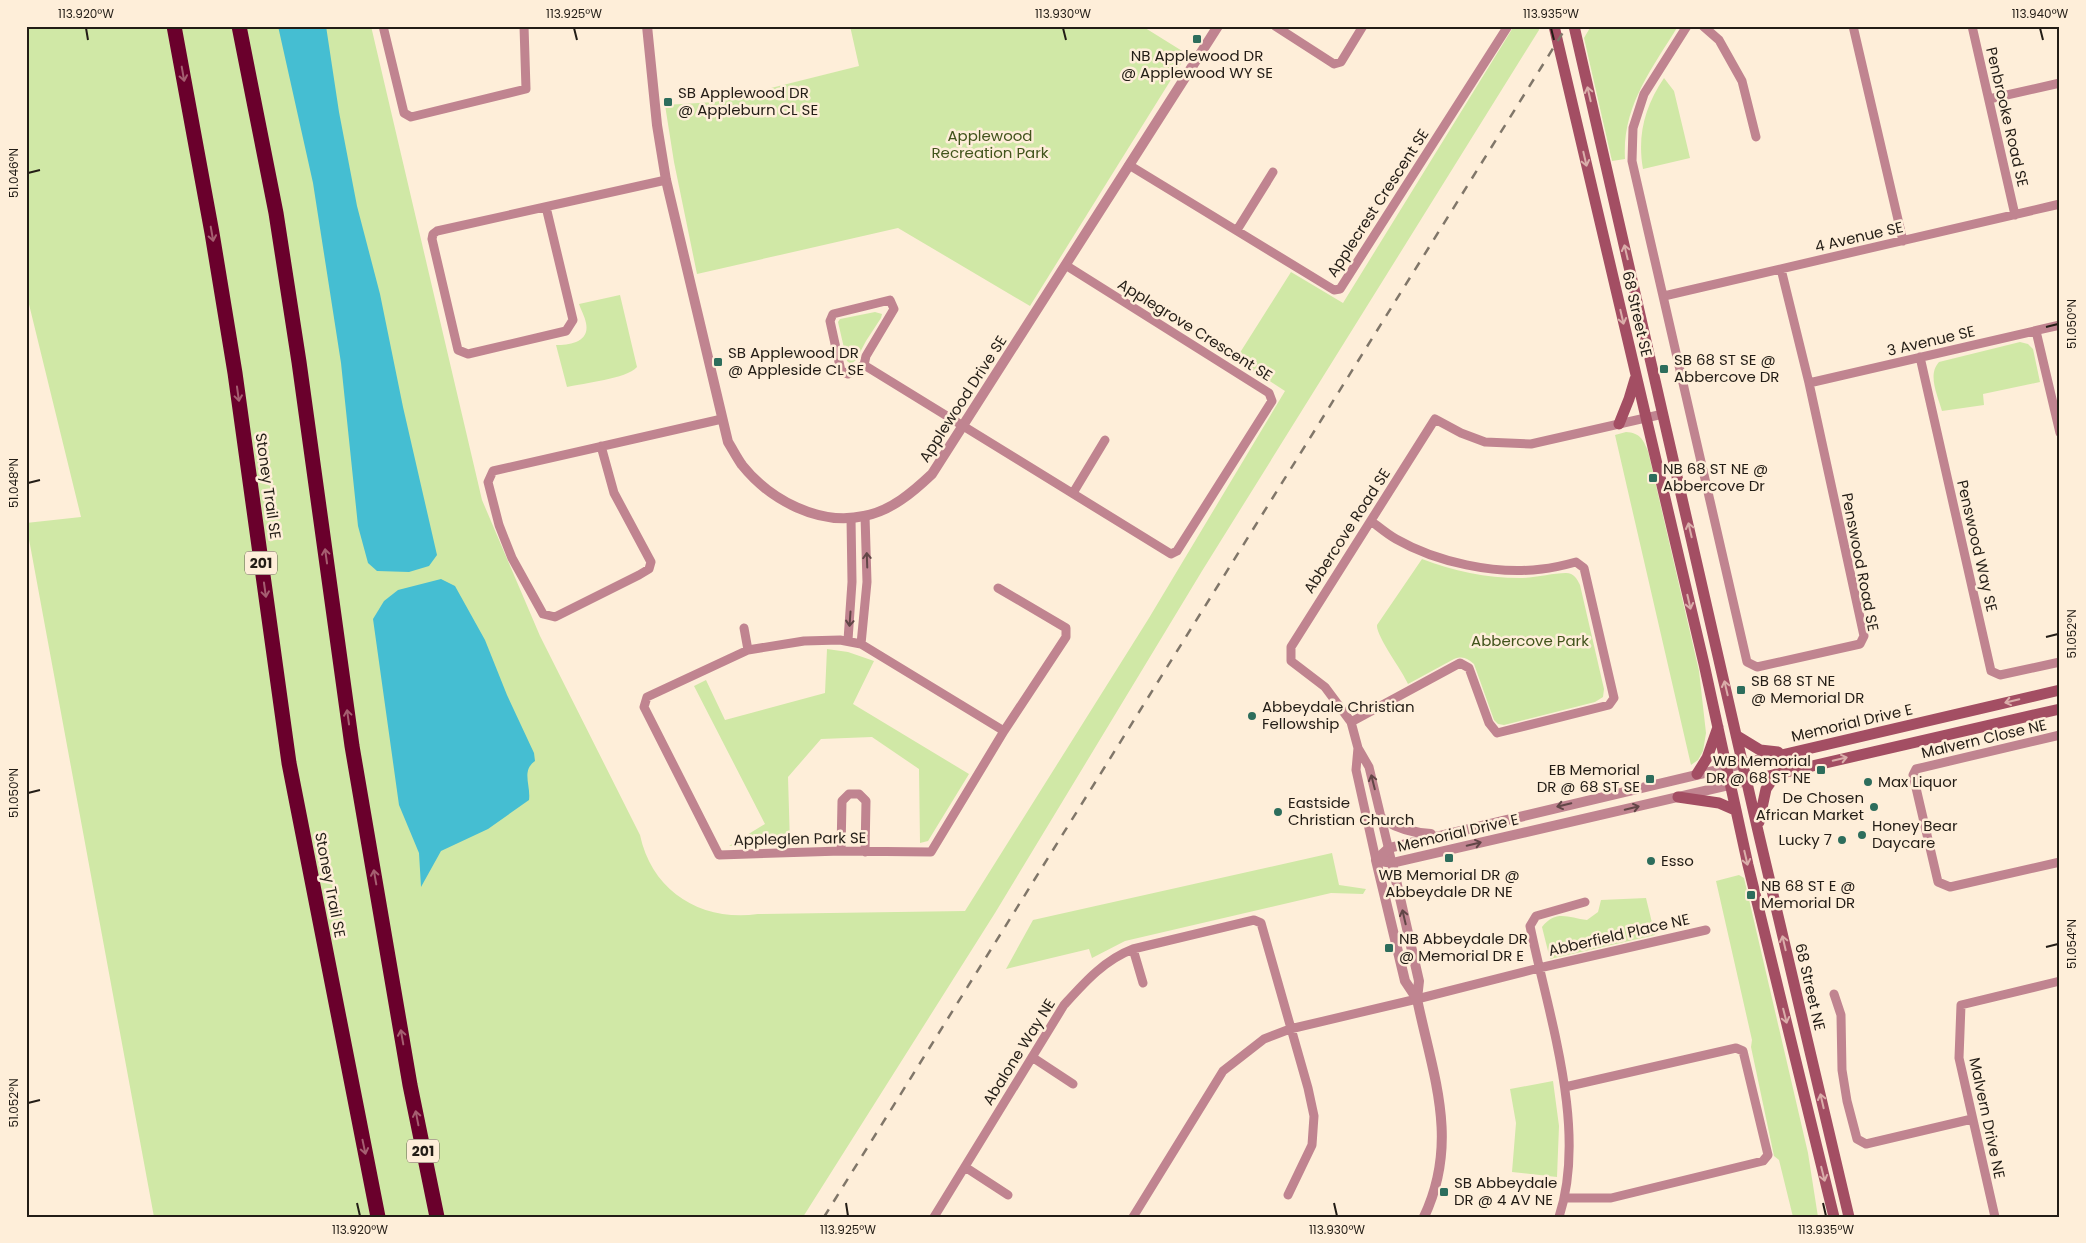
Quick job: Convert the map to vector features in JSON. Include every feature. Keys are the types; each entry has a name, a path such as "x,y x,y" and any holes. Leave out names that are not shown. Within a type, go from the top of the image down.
{"highway":[{"name":"Stoney Trail SE","path":"174,26 212,233 235,373 289,763 378,1217"},
{"name":"201","path":"239,26 276,213 299,362 352,746 410,1086 437,1217"}],"main road":[{"name":"68 Street SE","path":"1554,26 1730,785"},
{"name":"68 Street SE","path":"1574,26 1743,764"},
{"path":"1619,424 1630,400 1636,374"},
{"name":"Memorial Drive E","path":"1743,764 2060,690"},
{"name":"Memorial Drive E","path":"1747,781 2060,709"},
{"path":"1696,774 1707,758 1718,727"},
{"path":"1737,736 1760,750 1787,754"},
{"name":"68 Street NE","path":"1743,764 1849,1217"},
{"path":"1758,832 1766,789 1776,774"},
{"name":"68 Street NE","path":"1730,785 1832,1214"},
{"path":"1678,797 1719,803 1736,810"}],"street":[{"path":"383,26 404,113 411,116 526,89 524,26"},
{"name":"Applewood Drive SE","path":"647,26 657,125 666,180 728,442 741,464 760,484 776,497 801,509 827,517 851,518 865,516 890,506 914,491 932,474 1067,266 1218,26"},
{"path":"1275,26 1334,64 1341,62 1363,26"},
{"name":"Applecrest Crescent SE","path":"1130,165 1334,290 1340,289 1508,26"},
{"path":"1664,296 1632,161 1633,128 1644,94 1687,26"},
{"path":"1703,26 1719,40 1742,82 1756,137"},
{"path":"1853,26 1903,241"},
{"name":"Penbrooke Road SE","path":"1972,26 2015,215"},
{"path":"1989,99 2060,83"},
{"path":"1237,230 1273,172"},
{"path":"546,207 573,320 566,331 468,354 458,350 432,239 433,234 437,231 666,180"},
{"name":"4 Avenue SE","path":"1664,296 2060,204"},
{"name":"Applegrove Crescent SE","path":"864,365 964,425 1170,554 1177,551 1272,400 1269,393 1067,266"},
{"name":"Penswood Road SE","path":"1664,296 1747,662 1757,667 1860,644 1864,636 1781,269"},
{"path":"890,300 894,309 866,356 864,365 848,374 841,372 830,321 833,314 890,300"},
{"name":"3 Avenue SE","path":"1808,383 2060,325"},
{"path":"2036,331 2060,434"},
{"name":"Penswood Way SE","path":"1920,357 1991,671 2000,675 2060,662"},
{"path":"1619,424 1663,414"},
{"path":"601,446 614,493 651,562 649,569 639,575 555,618 543,614 512,558 499,525 488,482 493,471 601,446 722,419"},
{"name":"Abbercove Road SE","path":"1352,722 1325,687 1292,661 1291,647 1435,419 1485,442 1504,444 1531,444 1619,424"},
{"path":"1073,493 1105,440"},
{"path":"861,644 867,582 865,516"},
{"path":"848,640 852,582 851,518"},
{"path":"1370,521 1395,538 1419,550 1453,562 1496,569 1541,569 1576,562 1584,568 1614,698 1609,705 1497,733 1488,723 1469,668 1460,663 1352,722 1358,748 1369,767 1383,819 1419,981 1416,999"},
{"path":"852,582 867,582"},
{"path":"998,588 1066,628 1066,637 1004,731"},
{"path":"744,628 748,650"},
{"name":"Appleglen Park SE","path":"848,640 861,644 1004,731 931,852 841,851 718,854 644,707 647,697 748,650 804,641 848,640"},
{"name":"Malvern Close NE","path":"2060,735 1916,769 1913,775 1938,882 1950,887 2060,862"},
{"path":"1358,748 1356,770 1376,860 1404,981 1416,999 1441,1110 1443,1142 1439,1175 1424,1217"},
{"name":"Memorial Drive E","path":"1376,860 1389,848 1440,834 1743,764"},
{"name":"Memorial Drive E","path":"1376,860 1392,863 1747,781"},
{"path":"841,851 842,801 849,794 859,794 866,801 865,852"},
{"path":"1383,819 1396,827 1415,833 1440,834"},
{"path":"1559,1217 1565,1198 1570,1148 1565,1087 1530,926 1536,916 1585,902"},
{"name":"Abalone Way NE","path":"934,1217 1064,1005 1090,976 1120,954 1133,949 1254,920 1261,924 1308,1088 1314,1116 1312,1145 1288,1195"},
{"name":"Abberfield Place NE","path":"1133,1217 1223,1071 1264,1039 1290,1029 1539,968 1706,930"},
{"path":"1133,949 1143,983"},
{"name":"Malvern Drive NE","path":"1995,1217 1959,1058 1961,1005 2060,982"},
{"path":"1834,994 1841,1015 1842,1070 1847,1101 1857,1139 1866,1144 1972,1118"},
{"path":"1565,1087 1736,1048 1743,1051 1768,1155 1763,1162 1610,1198 1565,1198"},
{"path":"1032,1057 1073,1084"},
{"path":"965,1167 1008,1195"}],"green space":[{"path":"26,26 371,26 482,500 540,636 640,835 646,855 656,873 682,899 699,908 737,915 965,911 1149,618 1285,391 1236,359 1291,272 1343,303 1514,26 1538,26 1539,30 1202,571 995,913 803,1217 154,1217 26,523 81,517 26,292"},
{"name":"Applewood Recreation Park","path":"850,26 1142,26 1187,54 1030,306 898,228 697,274 674,162 665,105 715,102 859,66"},
{"path":"1591,26 1678,26 1649,73 1634,105 1628,122 1625,140 1625,159 1612,161 1584,38"},
{"path":"1664,78 1674,91 1690,158 1643,169 1641,144 1644,121 1652,99"},
{"path":"620,295 637,367 624,375 614,378 567,387 556,345 573,343 585,334 585,318 579,304"},
{"path":"875,312 882,314 881,318 856,360 851,364 847,361 838,322 840,319"},
{"path":"2020,342 2028,344 2033,349 2040,382 1983,394 1984,405 1942,411 1934,379 1934,373 1939,362"},
{"path":"1626,432 1640,437 1648,451 1699,671 1706,733 1703,751 1698,760 1691,765 1615,435"},
{"name":"Abbercove Park","path":"1422,559 1458,570 1495,577 1526,578 1566,573 1573,575 1580,585 1604,689 1603,697 1595,702 1504,725 1498,724 1494,720 1474,664 1467,659 1454,659 1408,684 1385,645 1377,625"},
{"path":"827,649 848,652 874,661 853,704 969,774 928,841 920,843 919,769 872,737 821,739 788,777 790,844 729,846 765,824 694,686 706,680 725,720 825,693"},
{"path":"1332,853 1339,885 1366,889 1363,894 1331,893 1125,941 1092,958 1089,949 1006,969 1033,920"},
{"path":"1739,875 1744,878 1808,1153 1818,1217 1793,1217 1779,1160 1774,1156 1751,1047 1752,1040 1716,881"},
{"path":"1646,898 1655,935 1550,959 1542,927 1547,921 1558,916 1587,920 1598,912 1601,900"},
{"path":"1553,1081 1559,1126 1557,1177 1512,1172 1516,1123 1510,1089"}],"water":[{"path":"278,26 326,26 339,112 357,206 380,294 403,407 437,555 429,566 409,572 377,571 368,563 358,526 341,363 313,183"},
{"path":"441,579 455,586 485,640 507,695 534,753 535,761 528,769 527,774 529,800 488,829 441,851 421,887 419,853 399,805 373,619 384,601 398,590"}],"railway":[{"path":"824,1217 1567,26"}],"place":[{"name":"NB Applewood DR @ Applewood WY SE","path":"1197,39"},
{"name":"SB Applewood DR @ Appleburn CL SE","path":"668,102"},
{"name":"SB Applewood DR @ Appleside CL SE","path":"718,362"},
{"name":"SB 68 ST SE @ Abbercove DR","path":"1664,369"},
{"name":"NB 68 ST NE @ Abbercove Dr","path":"1653,478"},
{"name":"SB 68 ST NE @ Memorial DR","path":"1741,690"},
{"name":"Abbeydale Christian Fellowship","path":"1252,716"},
{"name":"WB Memorial DR @ 68 ST NE","path":"1821,770"},
{"name":"EB Memorial DR @ 68 ST SE","path":"1650,779"},
{"name":"Max Liquor","path":"1868,782"},
{"name":"De Chosen African Market","path":"1874,807"},
{"name":"Eastside Christian Church","path":"1278,812"},
{"name":"Honey Bear Daycare","path":"1862,835"},
{"name":"Lucky 7","path":"1842,840"},
{"name":"WB Memorial DR @ Abbeydale DR NE","path":"1449,858"},
{"name":"Esso","path":"1651,861"},
{"name":"NB 68 ST E @ Memorial DR","path":"1751,895"},
{"name":"NB Abbeydale DR @ Memorial DR E","path":"1389,948"},
{"name":"SB Abbeydale DR @ 4 AV NE","path":"1444,1192"}]}
